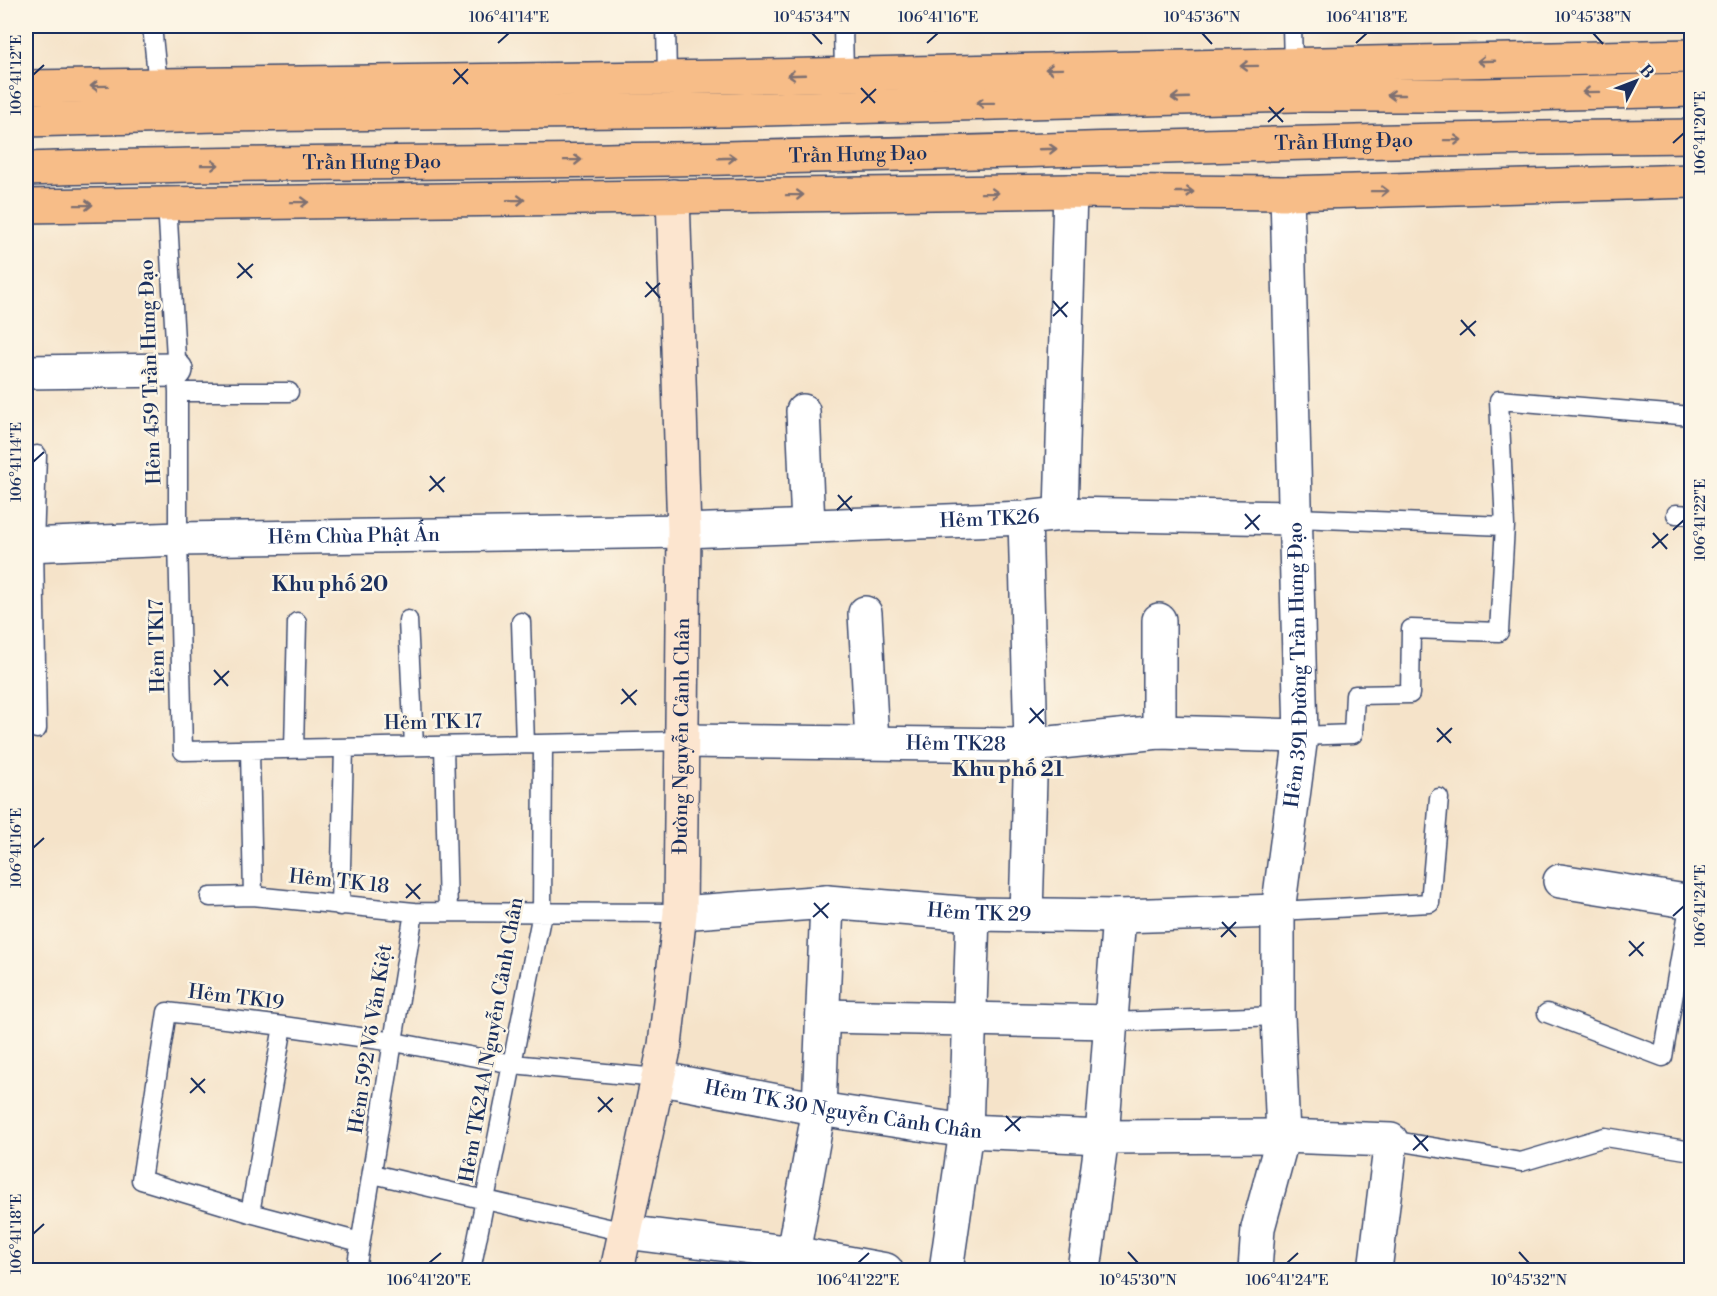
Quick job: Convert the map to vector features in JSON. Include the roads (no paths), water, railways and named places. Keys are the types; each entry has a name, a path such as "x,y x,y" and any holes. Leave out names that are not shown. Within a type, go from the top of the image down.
{"main road":[{"path":"1354,79 1523,94 1676,90 1659,56"},
{"path":"407,98 667,77 1019,70 1218,81 1354,79 1522,60 1692,56"},
{"path":"1522,60 1527,187"},
{"path":"1019,70 1021,102"},
{"path":"844,74 846,106"},
{"path":"667,77 666,111 673,196"},
{"path":"26,120 159,101 407,98 666,111 1021,102 1218,81"},
{"path":"26,87 159,101"},
{"path":"159,101 167,203"},
{"path":"1676,136 1677,182"},
{"name":"Trần Hưng Đạo","path":"26,169 669,159 1286,143 1676,136"},
{"path":"1286,143 1287,193"},
{"path":"1219,145 1220,192"},
{"path":"464,162 467,200"},
{"path":"262,164 264,202"},
{"name":"Trần Hưng Đạo","path":"26,206 1070,191 1287,193 1677,182"}],"street":[{"path":"1061,514 1070,191"},
{"name":"Hẻm 391 Đường Trần Hưng Ðạo","path":"1255,1270 1258,1228 1283,1136 1278,1016 1278,911 1301,736 1287,193"},
{"name":"Đường Nguyễn Cảnh Chân","path":"617,1270 665,1045 680,913 684,531 673,196"},
{"path":"26,372 177,381"},
{"path":"803,411 808,525"},
{"name":"Hẻm TK26","path":"684,531 1025,518 1061,514 1296,518"},
{"path":"1025,518 1031,745 1026,914"},
{"name":"Hẻm Chùa Phật Ấn","path":"30,545 178,539 684,531"},
{"path":"865,613 872,742"},
{"path":"1159,620 1159,732"},
{"name":"Hẻm TK28","path":"683,741 1031,745 1159,732 1301,736"},
{"path":"1560,881 1691,898"},
{"path":"792,1262 819,1109 826,902"},
{"name":"Hẻm TK 29","path":"680,913 826,902 973,914 1119,916 1278,911"},
{"path":"946,1270 966,1131 973,914"},
{"path":"1084,1270 1102,1137 1119,916"},
{"path":"822,1016 1111,1022"},
{"name":"Hẻm TK 30 Nguyễn Cảnh Chân","path":"657,1078 819,1109 966,1131 1102,1137 1283,1136 1391,1140"},
{"path":"1375,1270 1391,1140"},
{"path":"625,1232 792,1262 886,1270"}],"lane":[{"path":"666,26 667,77"},
{"path":"843,26 844,74"},
{"path":"1292,26 1294,80"},
{"path":"154,28 159,101"},
{"name":"Hẻm 459 Trần Hưng Đạo","path":"167,203 177,381 178,539"},
{"path":"177,381 289,392"},
{"path":"1301,736 1353,734 1356,695 1410,694 1411,629 1499,632 1505,526 1499,400 1692,416"},
{"path":"36,456 30,545 37,729"},
{"path":"1296,518 1505,526"},
{"name":"Hẻm TK17","path":"178,539 183,751"},
{"path":"408,620 414,746"},
{"path":"294,749 297,622"},
{"name":"Hẻm TK24A Nguyễn Cảnh Chân","path":"471,1270 542,913 534,744 520,622"},
{"name":"Hẻm TK 17","path":"183,751 683,741"},
{"path":"444,746 448,912"},
{"path":"340,906 344,748"},
{"path":"250,750 253,896"},
{"path":"1278,911 1430,903 1439,798"},
{"name":"Hẻm TK 18","path":"210,897 253,896 414,912 680,913"},
{"path":"1547,1013 1663,1057 1691,898"},
{"name":"Hẻm 592 Võ Văn Kiệt","path":"356,1270 414,912"},
{"name":"Hẻm TK19","path":"360,1242 250,1213 141,1180 167,1012 394,1042 513,1064 657,1078"},
{"path":"1111,1022 1278,1016"},
{"path":"250,1213 283,1026"},
{"path":"1391,1140 1521,1162 1605,1137 1692,1151"},
{"path":"373,1174 625,1232"}],"district":[{"name":"Khu phố 20","path":"330,585"},
{"name":"Khu phố 21","path":"1008,770"}]}
